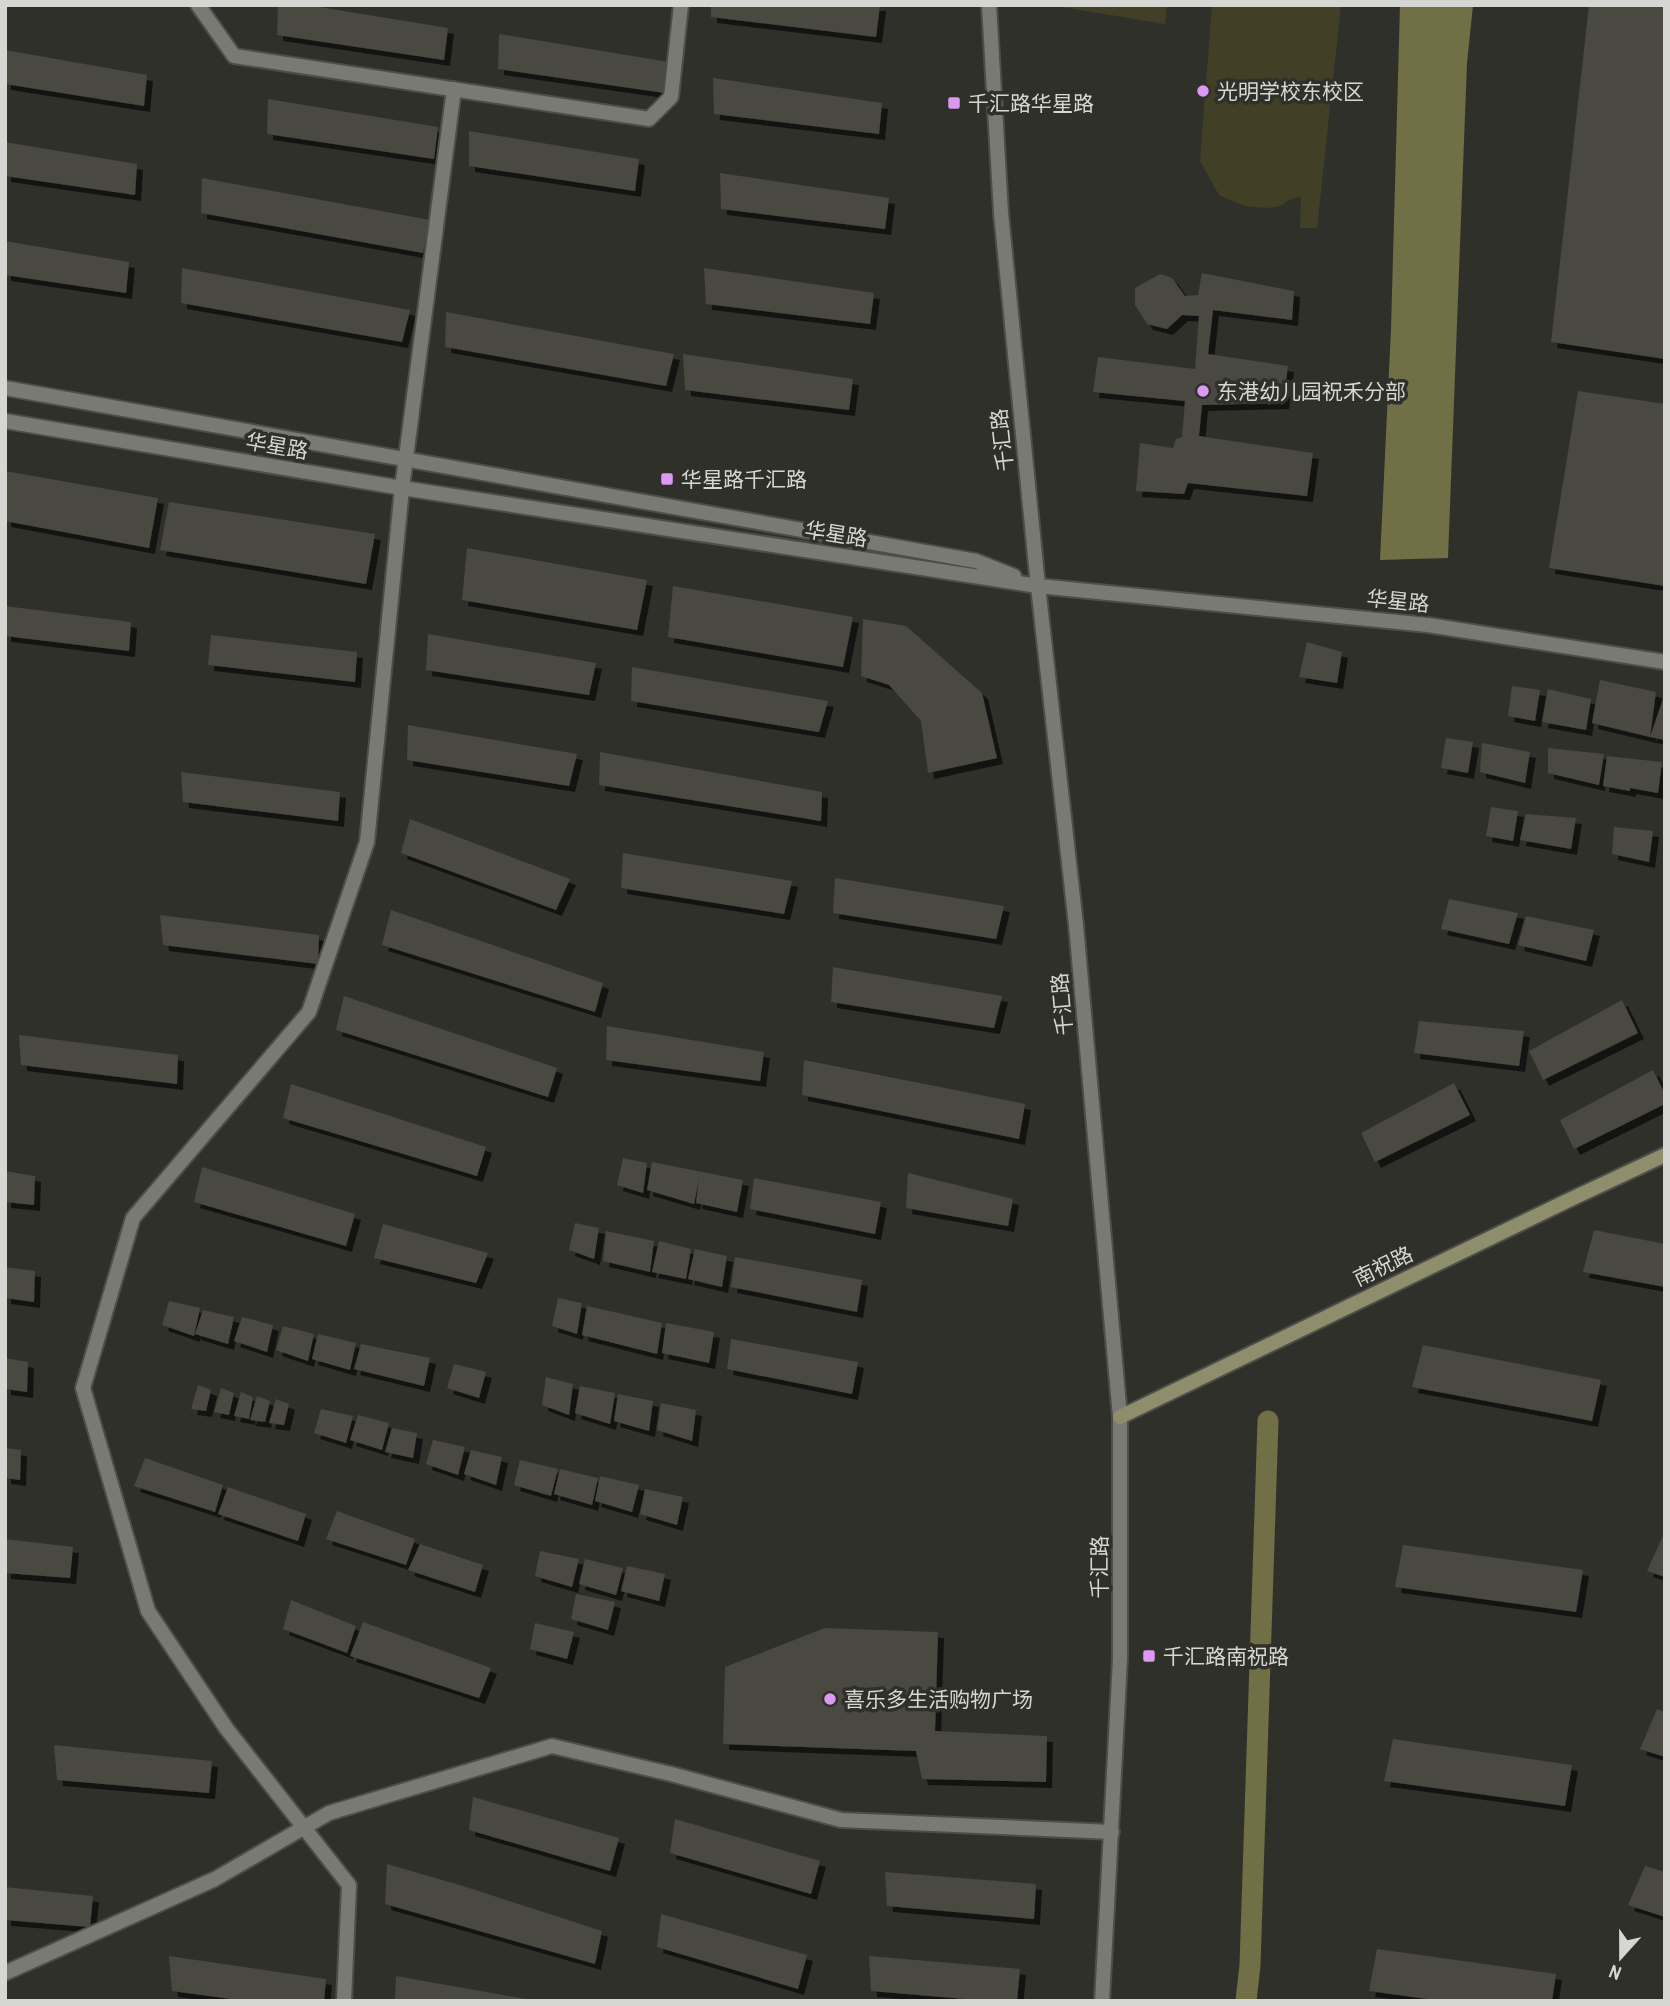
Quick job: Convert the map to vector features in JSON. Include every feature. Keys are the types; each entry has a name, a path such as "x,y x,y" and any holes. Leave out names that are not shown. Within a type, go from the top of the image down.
{"main road":[{"name":"南祝路","path":"1120,1418 1665,1155"}],"street":[{"path":"198,5 234,56 649,119 671,97 681,5"},
{"name":"千汇路","path":"989,5 1001,213 1038,586 1076,925 1120,1418 1120,1659 1102,2001"},
{"path":"344,2001 349,1885 226,1728 148,1612 83,1388 133,1218 309,1012 367,842 405,460 454,89"},
{"path":"5,388 976,561 1038,586"},
{"name":"华星路","path":"5,421 402,488 1038,586 1428,625 1665,662"},
{"path":"5,1973 215,1879 329,1813 552,1746 671,1774 841,1820 1112,1832"}],"shaded area":[{"path":"1056,5 1167,5 1165,24"},
{"path":"1212,5 1341,5 1317,228 1300,228 1301,196 1280,206 1266,208 1245,206 1219,195 1200,161"},
{"path":"1400,5 1473,5 1467,63 1448,558 1380,560 1391,329"}],"building":[{"path":"278,5 307,5 448,28 444,60 277,35"},
{"path":"711,5 880,5 876,37 711,17"},
{"path":"1589,5 1665,5 1665,359 1551,342"},
{"path":"499,34 669,62 665,93 498,69"},
{"path":"5,50 147,75 144,106 5,84"},
{"path":"713,78 882,103 879,134 714,114"},
{"path":"268,99 438,127 434,159 267,134"},
{"path":"469,131 639,159 635,191 469,166"},
{"path":"5,142 137,164 135,195 5,176"},
{"path":"720,173 889,198 885,229 721,209"},
{"path":"202,178 430,220 423,253 201,213"},
{"path":"5,241 129,262 126,293 5,275"},
{"path":"182,268 410,310 402,342 181,303"},
{"path":"704,268 874,293 870,324 706,304"},
{"path":"1202,273 1294,291 1292,320 1213,310 1208,354 1288,366 1283,403 1202,405 1199,436 1313,453 1307,496 1188,483 1184,494 1136,491 1140,443 1173,448 1176,439 1182,437 1185,401 1093,392 1098,357 1195,369 1199,316 1182,315 1167,329 1147,324 1135,305 1135,288 1160,274 1172,278 1185,296 1198,295"},
{"path":"446,312 674,354 666,386 445,347"},
{"path":"683,354 853,379 849,410 685,390"},
{"path":"1578,391 1665,404 1665,586 1549,568"},
{"path":"5,471 158,498 149,548 5,521"},
{"path":"169,502 375,534 366,584 160,550"},
{"path":"467,548 647,580 637,630 462,600"},
{"path":"673,586 853,617 843,667 668,637"},
{"path":"5,606 131,622 129,651 5,636"},
{"path":"863,619 906,626 982,693 997,758 928,773 921,721 889,685 861,676"},
{"path":"428,634 596,663 589,695 426,670"},
{"path":"211,635 357,652 355,682 208,665"},
{"path":"1307,642 1342,652 1337,683 1299,677"},
{"path":"632,667 828,701 819,732 631,701"},
{"path":"1600,680 1656,692 1650,737 1592,723"},
{"path":"1512,686 1540,690 1535,721 1508,716"},
{"path":"1548,689 1591,699 1586,730 1542,722"},
{"path":"1665,696 1665,740 1650,737"},
{"path":"408,725 577,754 569,786 407,760"},
{"path":"1446,738 1473,742 1468,773 1441,768"},
{"path":"1482,743 1530,752 1525,783 1480,772"},
{"path":"1548,748 1604,754 1599,785 1548,773"},
{"path":"600,752 822,792 821,821 599,785"},
{"path":"1607,756 1662,762 1658,793 1603,786"},
{"path":"181,772 340,792 338,821 183,802"},
{"path":"1491,807 1518,811 1513,841 1486,836"},
{"path":"1526,814 1576,818 1571,849 1520,840"},
{"path":"410,819 570,879 556,910 401,853"},
{"path":"1614,827 1653,831 1649,862 1612,854"},
{"path":"623,853 792,881 784,914 621,888"},
{"path":"835,878 1004,906 996,939 833,913"},
{"path":"1449,899 1518,913 1509,944 1441,929"},
{"path":"391,910 603,983 595,1012 382,945"},
{"path":"160,915 319,935 318,964 163,945"},
{"path":"1526,916 1594,930 1586,961 1518,945"},
{"path":"833,967 1002,996 994,1028 831,1002"},
{"path":"344,996 557,1068 548,1097 336,1030"},
{"path":"1622,1000 1638,1033 1543,1080 1529,1051"},
{"path":"1419,1021 1524,1031 1519,1066 1414,1053"},
{"path":"607,1026 764,1052 760,1081 606,1060"},
{"path":"19,1035 178,1055 177,1084 21,1065"},
{"path":"804,1060 1025,1104 1019,1139 802,1095"},
{"path":"1653,1070 1665,1094 1665,1104 1574,1149 1560,1120"},
{"path":"1454,1083 1470,1115 1375,1162 1361,1133"},
{"path":"291,1084 486,1147 477,1176 283,1118"},
{"path":"623,1158 647,1163 643,1193 617,1185"},
{"path":"652,1162 743,1180 737,1212 696,1203 699,1179 694,1204 647,1190"},
{"path":"202,1167 355,1214 346,1246 194,1202"},
{"path":"5,1171 35,1176 34,1205 5,1202"},
{"path":"908,1173 1013,1199 1008,1226 906,1208"},
{"path":"754,1178 881,1202 875,1234 750,1209"},
{"path":"575,1223 599,1228 594,1259 569,1250"},
{"path":"383,1224 488,1253 476,1283 374,1258"},
{"path":"1594,1230 1665,1244 1665,1287 1583,1272"},
{"path":"606,1231 654,1241 650,1272 603,1261"},
{"path":"659,1241 691,1249 686,1279 652,1272"},
{"path":"695,1249 727,1256 722,1287 688,1279"},
{"path":"735,1257 862,1280 857,1312 731,1287"},
{"path":"5,1267 35,1271 34,1302 5,1298"},
{"path":"558,1298 582,1303 577,1334 552,1326"},
{"path":"169,1301 200,1308 194,1336 162,1325"},
{"path":"587,1306 662,1323 657,1354 582,1335"},
{"path":"203,1310 234,1317 228,1344 195,1334"},
{"path":"242,1317 273,1325 267,1352 234,1341"},
{"path":"666,1323 714,1332 709,1363 662,1353"},
{"path":"283,1326 314,1334 308,1361 276,1350"},
{"path":"318,1334 356,1343 350,1370 312,1359"},
{"path":"731,1339 858,1362 852,1394 727,1369"},
{"path":"361,1344 430,1358 424,1386 354,1369"},
{"path":"1423,1345 1601,1380 1592,1421 1412,1387"},
{"path":"5,1358 28,1362 27,1392 5,1389"},
{"path":"454,1364 486,1372 479,1398 447,1388"},
{"path":"546,1377 573,1384 569,1415 542,1405"},
{"path":"198,1385 211,1390 206,1411 191,1409"},
{"path":"580,1386 615,1393 610,1424 575,1413"},
{"path":"221,1388 234,1393 229,1415 214,1412"},
{"path":"241,1392 253,1397 249,1419 234,1416"},
{"path":"618,1394 653,1401 649,1431 614,1421"},
{"path":"257,1396 270,1401 265,1422 250,1420"},
{"path":"276,1399 289,1404 284,1425 269,1423"},
{"path":"661,1403 696,1410 692,1441 657,1430"},
{"path":"321,1409 353,1416 346,1443 314,1433"},
{"path":"358,1415 389,1423 382,1450 350,1440"},
{"path":"392,1428 417,1433 413,1458 385,1452"},
{"path":"433,1440 465,1447 458,1475 426,1464"},
{"path":"5,1448 21,1450 20,1480 5,1478"},
{"path":"471,1450 502,1457 496,1485 464,1474"},
{"path":"145,1458 223,1485 215,1512 134,1486"},
{"path":"520,1460 558,1469 551,1496 514,1485"},
{"path":"560,1469 598,1478 592,1505 554,1494"},
{"path":"600,1476 639,1485 632,1512 595,1501"},
{"path":"228,1487 306,1514 298,1541 218,1514"},
{"path":"645,1489 683,1497 677,1525 640,1514"},
{"path":"337,1511 415,1539 406,1565 326,1539"},
{"path":"1665,1531 1665,1577 1647,1571"},
{"path":"5,1539 73,1547 70,1578 5,1573"},
{"path":"420,1544 483,1565 475,1592 408,1570"},
{"path":"1403,1545 1583,1570 1576,1612 1395,1587"},
{"path":"540,1551 579,1559 572,1587 535,1576"},
{"path":"585,1559 623,1568 616,1595 579,1584"},
{"path":"627,1566 665,1574 659,1601 621,1591"},
{"path":"576,1594 615,1602 608,1630 571,1619"},
{"path":"291,1600 356,1626 347,1653 283,1629"},
{"path":"363,1622 491,1668 479,1698 350,1656"},
{"path":"535,1623 574,1632 567,1659 530,1649"},
{"name":"喜乐多生活购物广场","path":"825,1628 938,1632 935,1731 1047,1736 1046,1782 922,1779 916,1751 723,1744 725,1667"},
{"path":"1657,1709 1665,1712 1665,1757 1640,1749"},
{"path":"1393,1739 1572,1765 1565,1806 1384,1781"},
{"path":"54,1745 212,1761 209,1793 57,1780"},
{"path":"473,1797 619,1838 610,1871 469,1830"},
{"path":"675,1819 820,1861 811,1894 670,1853"},
{"path":"387,1864 602,1931 595,1964 385,1904"},
{"path":"1645,1866 1665,1872 1665,1917 1628,1905"},
{"path":"885,1872 1036,1884 1034,1919 887,1906"},
{"path":"5,1887 93,1896 90,1927 5,1920"},
{"path":"661,1914 807,1955 798,1989 657,1947"},
{"path":"1377,1949 1556,1974 1552,2001 1442,2001 1369,1991"},
{"path":"169,1956 326,1979 324,2001 246,2001 172,1991"},
{"path":"869,1956 1020,1969 1017,2001 871,1991"},
{"path":"396,1976 526,1999 526,2001 395,2001"}],"waterway":[{"path":"1246,2001 1250,1965 1268,1421"}],"place":[{"name":"光明学校东校区","path":"1203,91"},
{"name":"千汇路华星路","path":"954,103"},
{"name":"东港幼儿园祝禾分部","path":"1203,391"},
{"name":"华星路千汇路","path":"667,479"},
{"name":"千汇路南祝路","path":"1149,1656"},
{"name":"喜乐多生活购物广场","path":"830,1699"}]}
